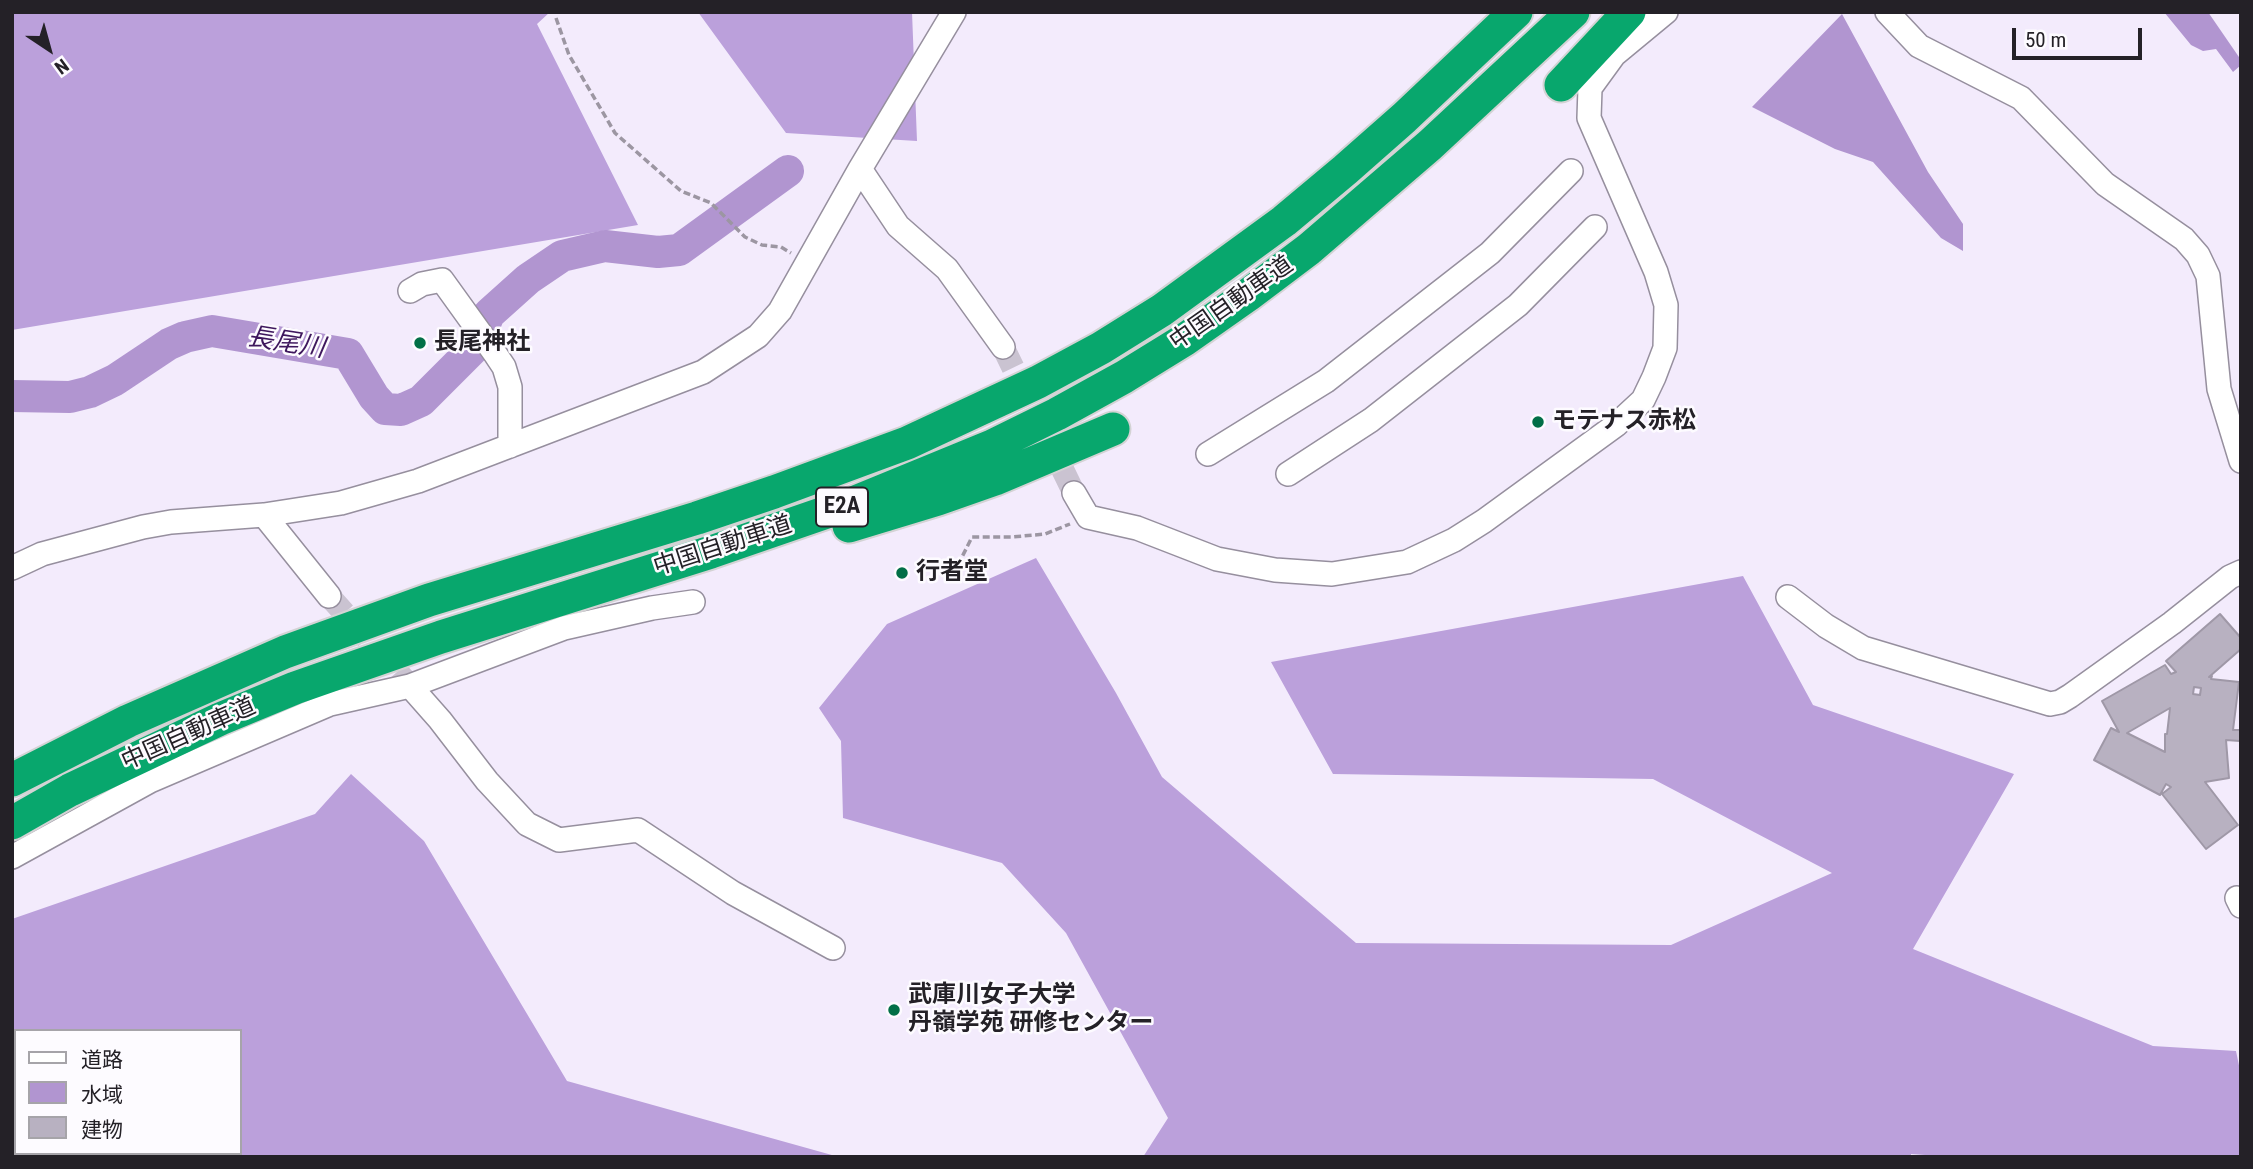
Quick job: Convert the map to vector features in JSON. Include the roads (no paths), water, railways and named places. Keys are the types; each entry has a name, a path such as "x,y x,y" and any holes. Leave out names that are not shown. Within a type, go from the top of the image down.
{"highway":[{"path":"1468,57 1510,12"},
{"name":"中国自動車道","path":"12,780 128,721 285,652 429,600 774,492 907,443 1038,382 1101,348 1224,267 1345,170 1516,12"},
{"name":"中国自動車道","path":"12,822 70,790 146,754 295,688 441,637 853,503 992,446 1124,377 1248,295 1309,249 1430,145 1573,12"},
{"path":"1561,85 1629,12"},
{"path":"631,577 816,535 938,499 995,479 1113,429"}],"street":[{"path":"12,568 42,554 143,527 171,522 264,515 341,503 418,481 703,372 758,336 780,311 954,12"},
{"path":"1074,493 1088,517 1137,528 1217,559 1275,570 1332,573 1407,562 1454,540 1616,425 1643,400 1654,377 1665,348 1666,304 1656,272 1589,118 1590,88 1614,55 1666,12"},
{"path":"1887,12 1919,46 2021,98 2105,184 2184,239 2198,255 2208,276 2219,389 2241,461"},
{"path":"860,170 898,226 947,269 1003,346"},
{"path":"1208,454 1326,381 1479,262 1571,171"},
{"path":"1288,474 1371,420 1518,305 1595,227"},
{"path":"410,291 422,284 442,280 496,355 510,387 510,446"},
{"path":"264,515 329,596"},
{"path":"1788,597 1826,626 1863,648 2050,704 2070,696 2241,572"},
{"path":"12,857 150,781 330,704 410,686 565,628 652,608 693,602"},
{"path":"410,686 487,781 527,824 559,840 638,830 733,893 833,948"}],"water":[{"path":"2164,12 2208,12 2241,60 2241,65 2233,72 2216,49 2203,51 2191,45"},
{"path":"1842,14 1928,172 1963,224 1963,251 1941,238 1873,162 1835,149 1752,107"}],"waterway":[{"name":"長尾川","path":"12,396 70,397 90,392 115,380 169,344 212,331 348,354 374,397 385,409 401,410 421,401 476,346 489,314 528,279 562,256 605,246 658,252 679,250 788,171"}],"tunnel":[{"path":"1003,347 1074,493"},
{"path":"329,596 410,686"}],"place":[{"name":"長尾神社","path":"420,343"},
{"name":"モテナス赤松","path":"1538,422"},
{"name":"行者堂","path":"902,573"},
{"name":"武庫川女子大学 丹嶺学苑 研修センター","path":"894,1010"}]}
